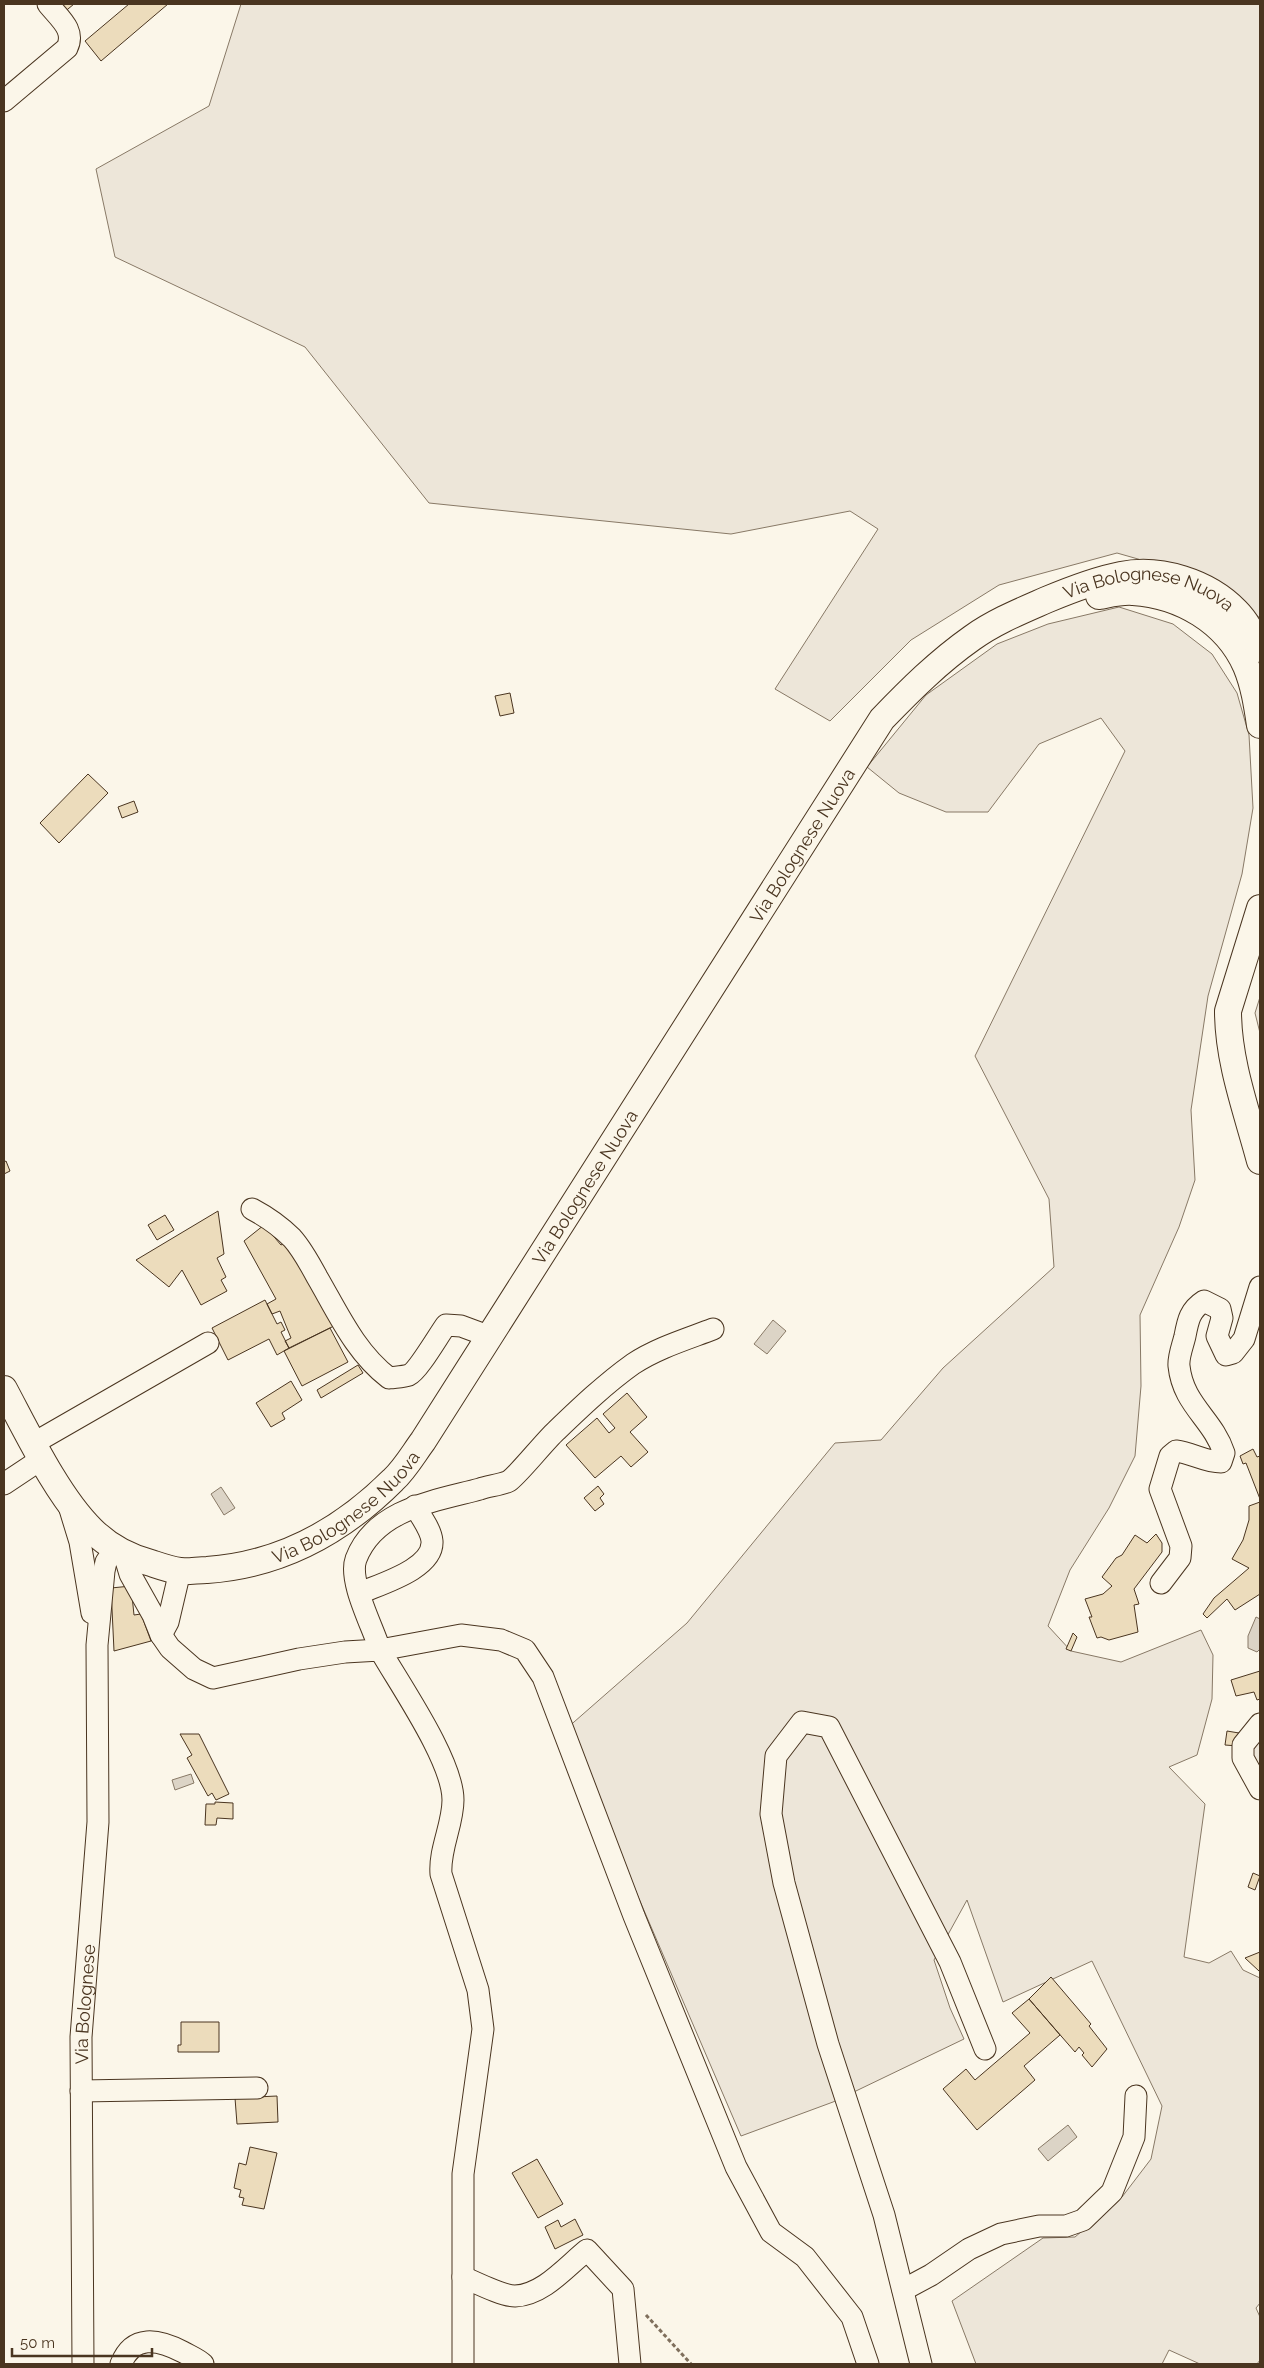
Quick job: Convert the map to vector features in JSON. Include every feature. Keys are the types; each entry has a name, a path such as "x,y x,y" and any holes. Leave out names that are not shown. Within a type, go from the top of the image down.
{"main road":[{"name":"Via Bolognese Nuova","path":"67,1499 91,1530 115,1555 180,1571 226,1568 261,1562 296,1548 331,1529 367,1504 395,1478 423,1441 882,719 926,673 973,637 1017,613 1079,586 1123,574 1151,573 1206,588 1235,610 1249,627 1260,648"},
{"name":"Via Bolognese Nuova","path":"1017,613 1073,599 1131,592 1164,596 1187,605 1214,623 1238,652 1253,688 1260,725"},
{"path":"1260,908 1228,1010 1228,1026 1233,1059 1260,1161"},
{"name":"Via Bolognese","path":"4,1389 67,1499"}],"street":[{"path":"4,102 67,48 72,40 70,31 48,4"},
{"path":"252,1208 274,1222 293,1239 355,1343 373,1366 389,1378 410,1374 423,1360 433,1341 446,1325 462,1326 488,1336"},
{"path":"1161,1583 1180,1558 1181,1546 1160,1488 1170,1456 1176,1450 1192,1453 1210,1462 1221,1462 1224,1453 1220,1441 1189,1400 1183,1385 1179,1364 1189,1315 1204,1301 1220,1309 1222,1318 1217,1336 1226,1355 1233,1353 1244,1339 1260,1287"},
{"path":"463,2364 463,2174 483,2029 478,1990 441,1874 440,1858 446,1838 453,1799 448,1772 435,1744 380,1650 360,1593 354,1569 357,1558 366,1544 394,1517 415,1506 509,1481 537,1449 582,1405 634,1364 674,1344 713,1329"},
{"path":"4,1484 39,1451 208,1343"},
{"name":"Via Bolognese","path":"67,1499 83,1558 97,1645"},
{"path":"360,1593 414,1569 428,1557 432,1547 431,1536 415,1506"},
{"path":"83,1558 115,1555 130,1574 149,1606 161,1635 170,1648 194,1669 213,1678 299,1659 345,1652 380,1650 461,1635 501,1640 525,1650 543,1677 634,1916 736,2167 771,2232 804,2257 852,2317 868,2364"},
{"name":"Via Bolognese","path":"83,2364 81,2037 98,1822 97,1645 102,1582 115,1555"},
{"path":"161,1635 168,1622 180,1571"},
{"path":"921,2364 884,2215 828,2044 784,1884 772,1822 776,1756 802,1722 829,1727 950,1962 985,2048"},
{"path":"1260,1724 1243,1745 1243,1758 1260,1789"},
{"path":"81,2091 257,2088"},
{"path":"903,2290 931,2275 969,2249 1001,2234 1039,2226 1066,2226 1082,2220 1112,2192 1134,2137 1136,2096"},
{"path":"463,2277 514,2296 520,2295 533,2292 544,2286 587,2250 622,2289 630,2364"},
{"path":"121,2364 125,2353 137,2344 151,2341 170,2345 203,2364"}],"path":[{"path":"622,2289 691,2364"}],"shaded area":[{"path":"241,4 1260,4 1260,618 1208,579 1117,553 999,585 911,640 830,721 775,689 878,529 850,511 731,534 429,503 305,347 115,257 96,169 209,106"},
{"path":"1119,607 1173,624 1212,654 1237,693 1249,735 1253,808 1242,874 1208,996 1191,1110 1195,1180 1179,1227 1140,1315 1141,1386 1135,1456 1109,1508 1070,1570 1048,1626 1071,1651 1121,1662 1201,1630 1213,1655 1212,1699 1197,1755 1169,1767 1205,1804 1184,1957 1209,1963 1231,1951 1243,1970 1260,1978 1260,2303 1256,2308 1260,2317 1260,2360 1257,2364 1200,2364 1169,2350 1162,2364 976,2364 952,2301 1043,2238 1075,2237 1122,2197 1151,2159 1162,2106 1092,1961 1003,2002 967,1900 934,1960 950,2008 964,2039 833,2102 741,2136 566,1729 687,1623 835,1443 881,1440 943,1368 1054,1267 1049,1199 975,1056 1125,751 1101,718 1039,744 988,812 946,812 899,793 867,767 926,695 997,644 1048,624"},
{"path":"1260,997 1260,1033 1255,1013"},
{"path":"773,1320 786,1331 767,1354 754,1344"},
{"path":"221,1487 235,1508 224,1515 211,1494"},
{"path":"1256,1617 1260,1619 1260,1649 1257,1652 1248,1648 1248,1636"},
{"path":"1260,1730 1260,1777 1249,1758"},
{"path":"191,1774 194,1783 175,1790 172,1780"},
{"path":"1068,2125 1077,2137 1048,2161 1038,2149"}],"building":[{"path":"53,4 74,4 62,14"},
{"path":"129,4 168,4 101,61 85,41"},
{"path":"510,693 514,713 500,716 495,696"},
{"path":"88,774 108,793 59,843 40,823"},
{"path":"134,801 138,812 122,818 118,807"},
{"path":"6,1161 10,1171 4,1174 4,1162"},
{"path":"218,1211 224,1254 217,1258 226,1277 221,1280 227,1291 201,1305 182,1270 169,1287 136,1260"},
{"path":"165,1215 174,1230 157,1240 148,1225"},
{"path":"264,1225 281,1245 288,1241 336,1325 289,1348 285,1341 291,1338 280,1311 272,1314 267,1304 276,1299 244,1241"},
{"path":"265,1300 277,1324 281,1322 285,1330 281,1332 289,1348 277,1355 269,1339 228,1360 212,1328"},
{"path":"330,1328 348,1362 302,1386 284,1351"},
{"path":"358,1365 363,1373 321,1398 317,1390"},
{"path":"291,1381 302,1400 282,1413 285,1419 271,1427 256,1403"},
{"path":"627,1393 647,1417 630,1432 648,1452 631,1467 621,1456 595,1478 566,1445 597,1418 609,1433 615,1428 603,1414"},
{"path":"1253,1449 1257,1457 1260,1456 1260,1499 1246,1463 1243,1464 1240,1456"},
{"path":"598,1486 604,1494 600,1498 604,1504 595,1511 584,1498"},
{"path":"1260,1502 1260,1594 1235,1610 1227,1599 1207,1618 1203,1614 1214,1598 1249,1568 1232,1559 1243,1540 1249,1520 1249,1506"},
{"path":"1156,1534 1162,1543 1162,1552 1134,1589 1139,1604 1134,1605 1138,1632 1109,1640 1101,1637 1097,1638 1085,1599 1103,1594 1112,1586 1102,1577 1116,1558 1122,1555 1135,1535 1147,1543"},
{"path":"131,1586 134,1615 141,1614 151,1641 114,1651 111,1588"},
{"path":"1073,1633 1077,1637 1071,1651 1066,1649"},
{"path":"1260,1671 1260,1699 1257,1700 1254,1692 1236,1696 1231,1680"},
{"path":"1227,1731 1239,1733 1238,1746 1225,1745"},
{"path":"180,1734 199,1734 229,1794 216,1800 212,1793 208,1796 187,1758 192,1755"},
{"path":"215,1802 233,1803 233,1819 217,1818 216,1825 205,1825 206,1804 215,1804"},
{"path":"1253,1873 1260,1876 1255,1890 1248,1887"},
{"path":"1260,1952 1260,1970 1259,1971 1245,1958"},
{"path":"1051,1977 1091,2024 1089,2026 1107,2049 1092,2067 1082,2055 1084,2053 1079,2047 1075,2052 1029,1999"},
{"path":"1029,1999 1060,2035 1024,2066 1035,2080 977,2130 943,2089 966,2069 975,2080 1030,2033 1012,2013"},
{"path":"181,2022 219,2022 219,2052 178,2052 178,2045 181,2045"},
{"path":"277,2096 278,2122 237,2124 235,2098"},
{"path":"250,2147 277,2153 264,2209 242,2205 244,2198 239,2197 241,2190 234,2188 239,2163 246,2165"},
{"path":"537,2159 563,2204 538,2218 512,2173"},
{"path":"575,2219 583,2235 555,2249 545,2227 558,2220 561,2227"}]}
